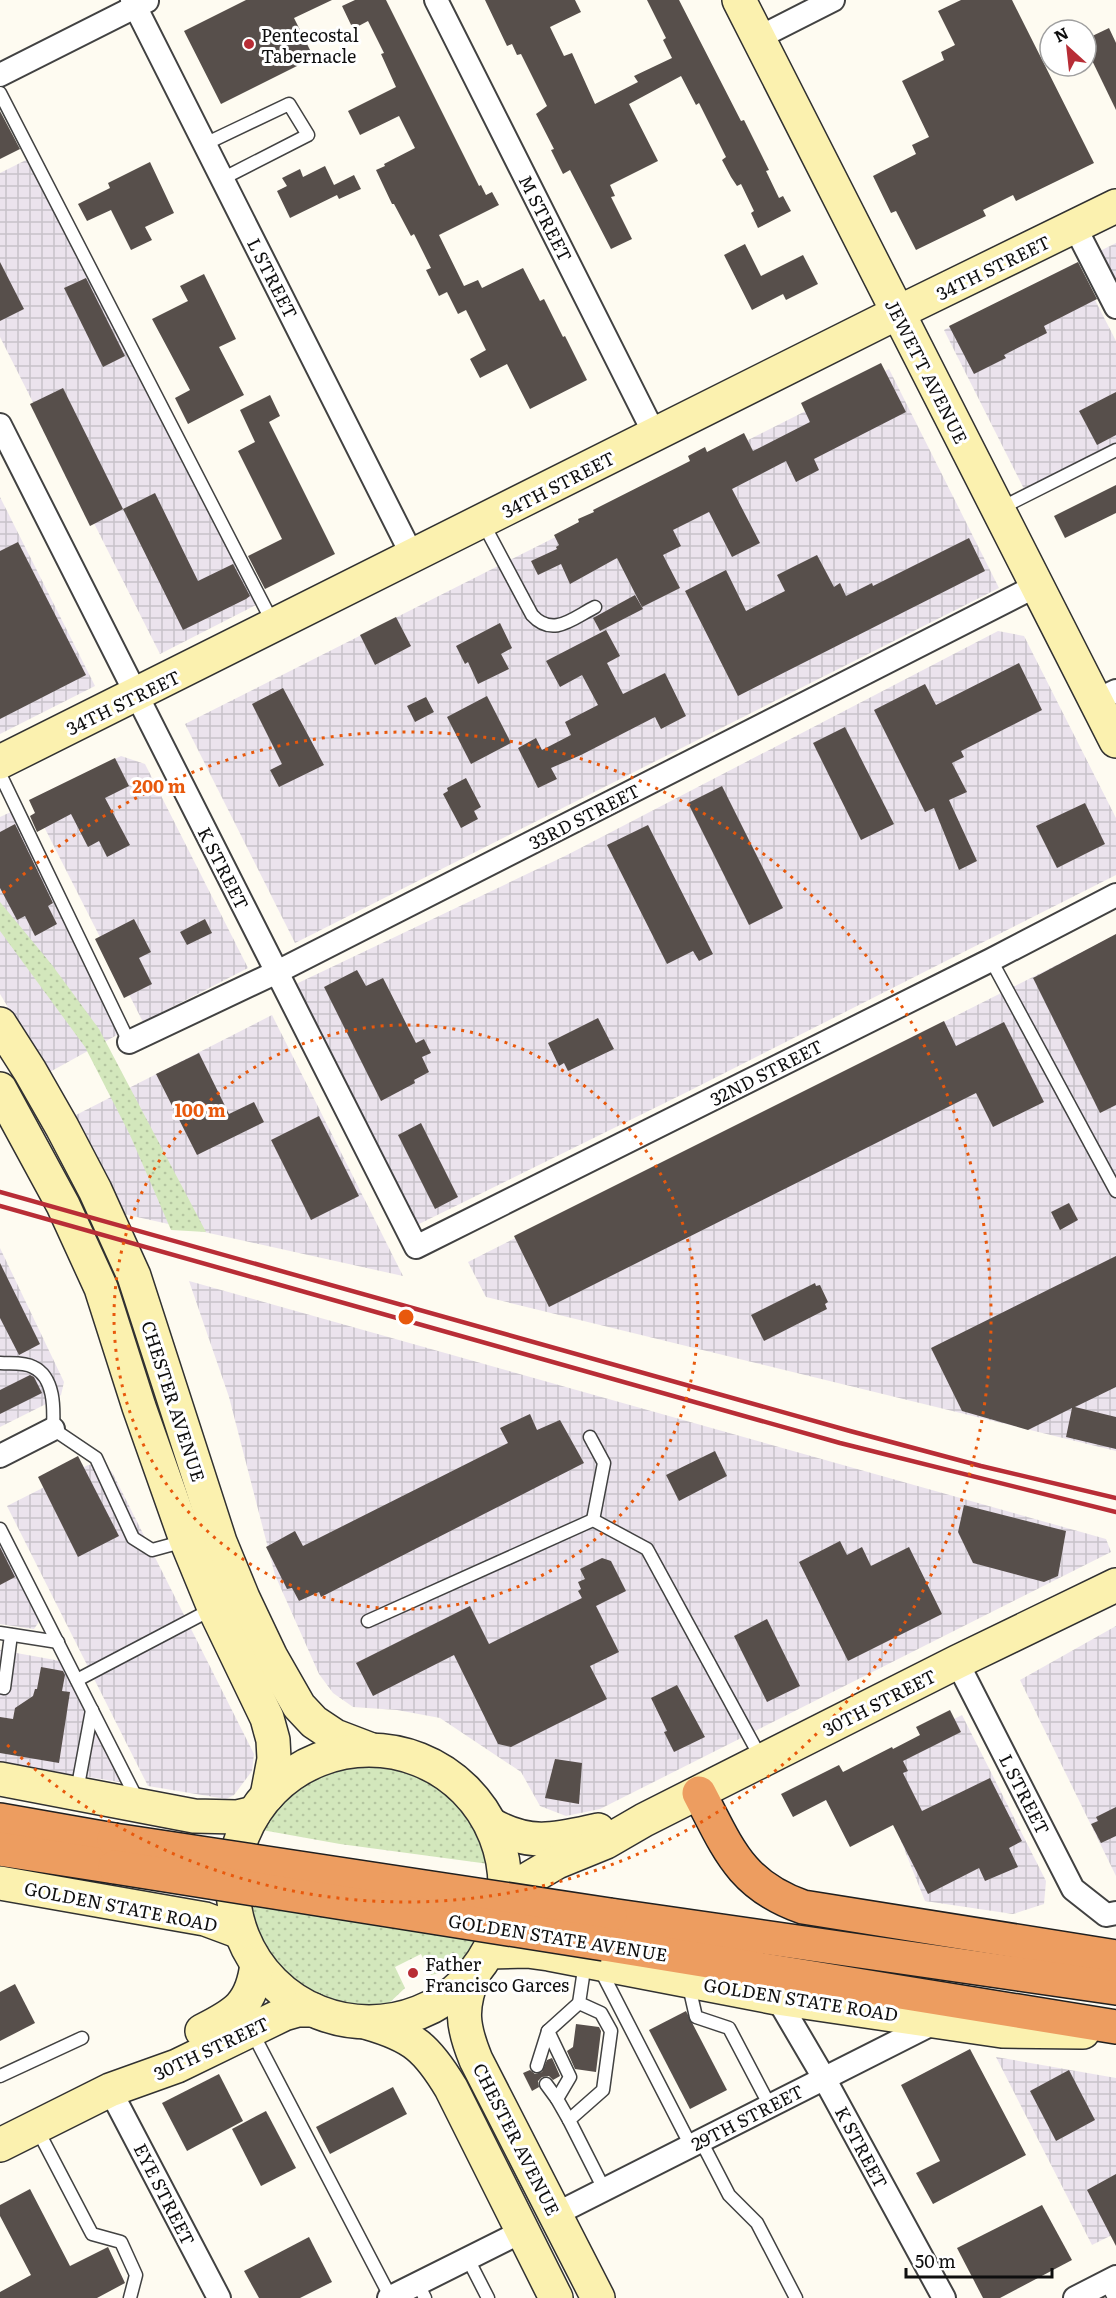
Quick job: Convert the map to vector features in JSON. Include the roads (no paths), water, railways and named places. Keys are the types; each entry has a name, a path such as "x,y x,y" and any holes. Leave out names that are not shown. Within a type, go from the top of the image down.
{"highway":[{"path":"699,1793 741,1868 758,1885 780,1899 803,1907 1116,1957"},
{"name":"GOLDEN STATE AVENUE","path":"0,1820 114,1853 599,1947 1116,2027"},
{"name":"GOLDEN STATE AVENUE","path":"0,1849 114,1853"},
{"name":"GOLDEN STATE AVENUE","path":"599,1947 1116,1988"}],"main road":[{"name":"JEWETT AVENUE","path":"739,0 1036,585 1106,696 1116,741"},
{"name":"34TH STREET","path":"0,762 897,313 1116,206"},
{"name":"CHESTER AVENUE","path":"0,1024 62,1127 95,1190 134,1276 220,1542 271,1657 299,1706 314,1722 335,1736 371,1749 394,1751 416,1757 437,1767 459,1782 492,1825 501,1846 506,1892 501,1923 466,1993 465,2030 476,2060 598,2298"},
{"name":"CHESTER AVENUE","path":"0,1089 63,1205 101,1288 139,1407 186,1540 214,1608 267,1718 273,1740 273,1773 260,1804"},
{"name":"30TH STREET","path":"506,1892 557,1862 606,1842 644,1820 957,1662 1116,1585"},
{"path":"0,1779 194,1816 237,1818 260,1804 288,1776 314,1761 342,1752 371,1749"},
{"path":"260,1804 243,1835 235,1859 234,1908 240,1932 257,1964 282,1991 313,2010 348,2021 391,2021 437,2005 457,1991 481,1963"},
{"name":"30TH STREET","path":"492,1825 517,1837 530,1840 572,1835 644,1820"},
{"name":"GOLDEN STATE ROAD","path":"0,1883 205,1919 240,1932"},
{"name":"GOLDEN STATE ROAD","path":"481,1963 527,1951 599,1947 688,1981 777,1998 1002,2031 1116,2032"},
{"name":"30TH STREET","path":"110,2090 168,2048 225,2019 241,2008 249,1998 255,1983 257,1964"},
{"name":"30TH STREET","path":"0,2145 110,2090 177,2066 284,2014 298,2010 313,2010"},
{"name":"CHESTER AVENUE","path":"367,2022 395,2031 417,2044 435,2061 451,2088 556,2298"}],"street":[{"name":"M STREET","path":"436,0 655,435"},
{"path":"759,38 833,0"},
{"path":"0,75 139,2"},
{"name":"L STREET","path":"139,2 222,179 413,557"},
{"path":"1075,226 1116,307"},
{"name":"K STREET","path":"0,425 416,1247"},
{"name":"33RD STREET","path":"129,1042 277,972 1036,585"},
{"name":"32ND STREET","path":"416,1247 991,960 1116,895"},
{"path":"0,1456 53,1429"},
{"name":"L STREET","path":"957,1662 1072,1889 1111,1914"},
{"name":"K STREET","path":"777,1998 824,2078 944,2298"},
{"name":"29TH STREET","path":"556,2214 938,2021"},
{"name":"EYE STREET","path":"110,2090 219,2298"},
{"path":"390,2298 422,2291 468,2259 523,2231"},
{"path":"1075,2298 1112,2286"}],"lane":[{"path":"0,93 275,626"},
{"path":"205,144 289,104 308,135 222,179"},
{"path":"997,510 1116,450"},
{"path":"482,522 532,615 544,626 553,627 595,607"},
{"path":"0,774 129,1042"},
{"path":"991,960 1116,1191"},
{"path":"0,1363 31,1365 42,1373 55,1403 53,1429 96,1458 134,1538 152,1550 186,1540"},
{"path":"590,1437 604,1463 592,1520"},
{"path":"368,1621 592,1520"},
{"path":"592,1520 647,1549 762,1761"},
{"path":"0,1529 140,1805"},
{"path":"77,1680 214,1608"},
{"path":"0,1688 4,1688 6,1634 58,1642"},
{"path":"76,1793 92,1710"},
{"path":"537,2066 548,2031 579,2003 599,1947"},
{"path":"599,1947 696,2143 729,2195 757,2223 796,2298"},
{"path":"688,1981 696,2017 729,2028 770,2106"},
{"path":"569,2120 603,2090 611,2031 601,2013 579,2003"},
{"path":"250,2030 390,2298"},
{"path":"548,2031 570,2077 557,2099"},
{"path":"0,2076 82,2038"},
{"path":"546,2084 569,2120 604,2190"},
{"path":"36,2127 92,2234 121,2242 136,2275 130,2298"},
{"path":"468,2259 488,2298"}],"railway":[{"path":"0,1192 850,1431 981,1466 1116,1498"},
{"path":"0,1206 840,1443 1116,1512"}],"place":[{"name":"Pentecostal Tabernacle","path":"249,44"},
{"name":"Father Francisco Garces","path":"413,1973"}]}
